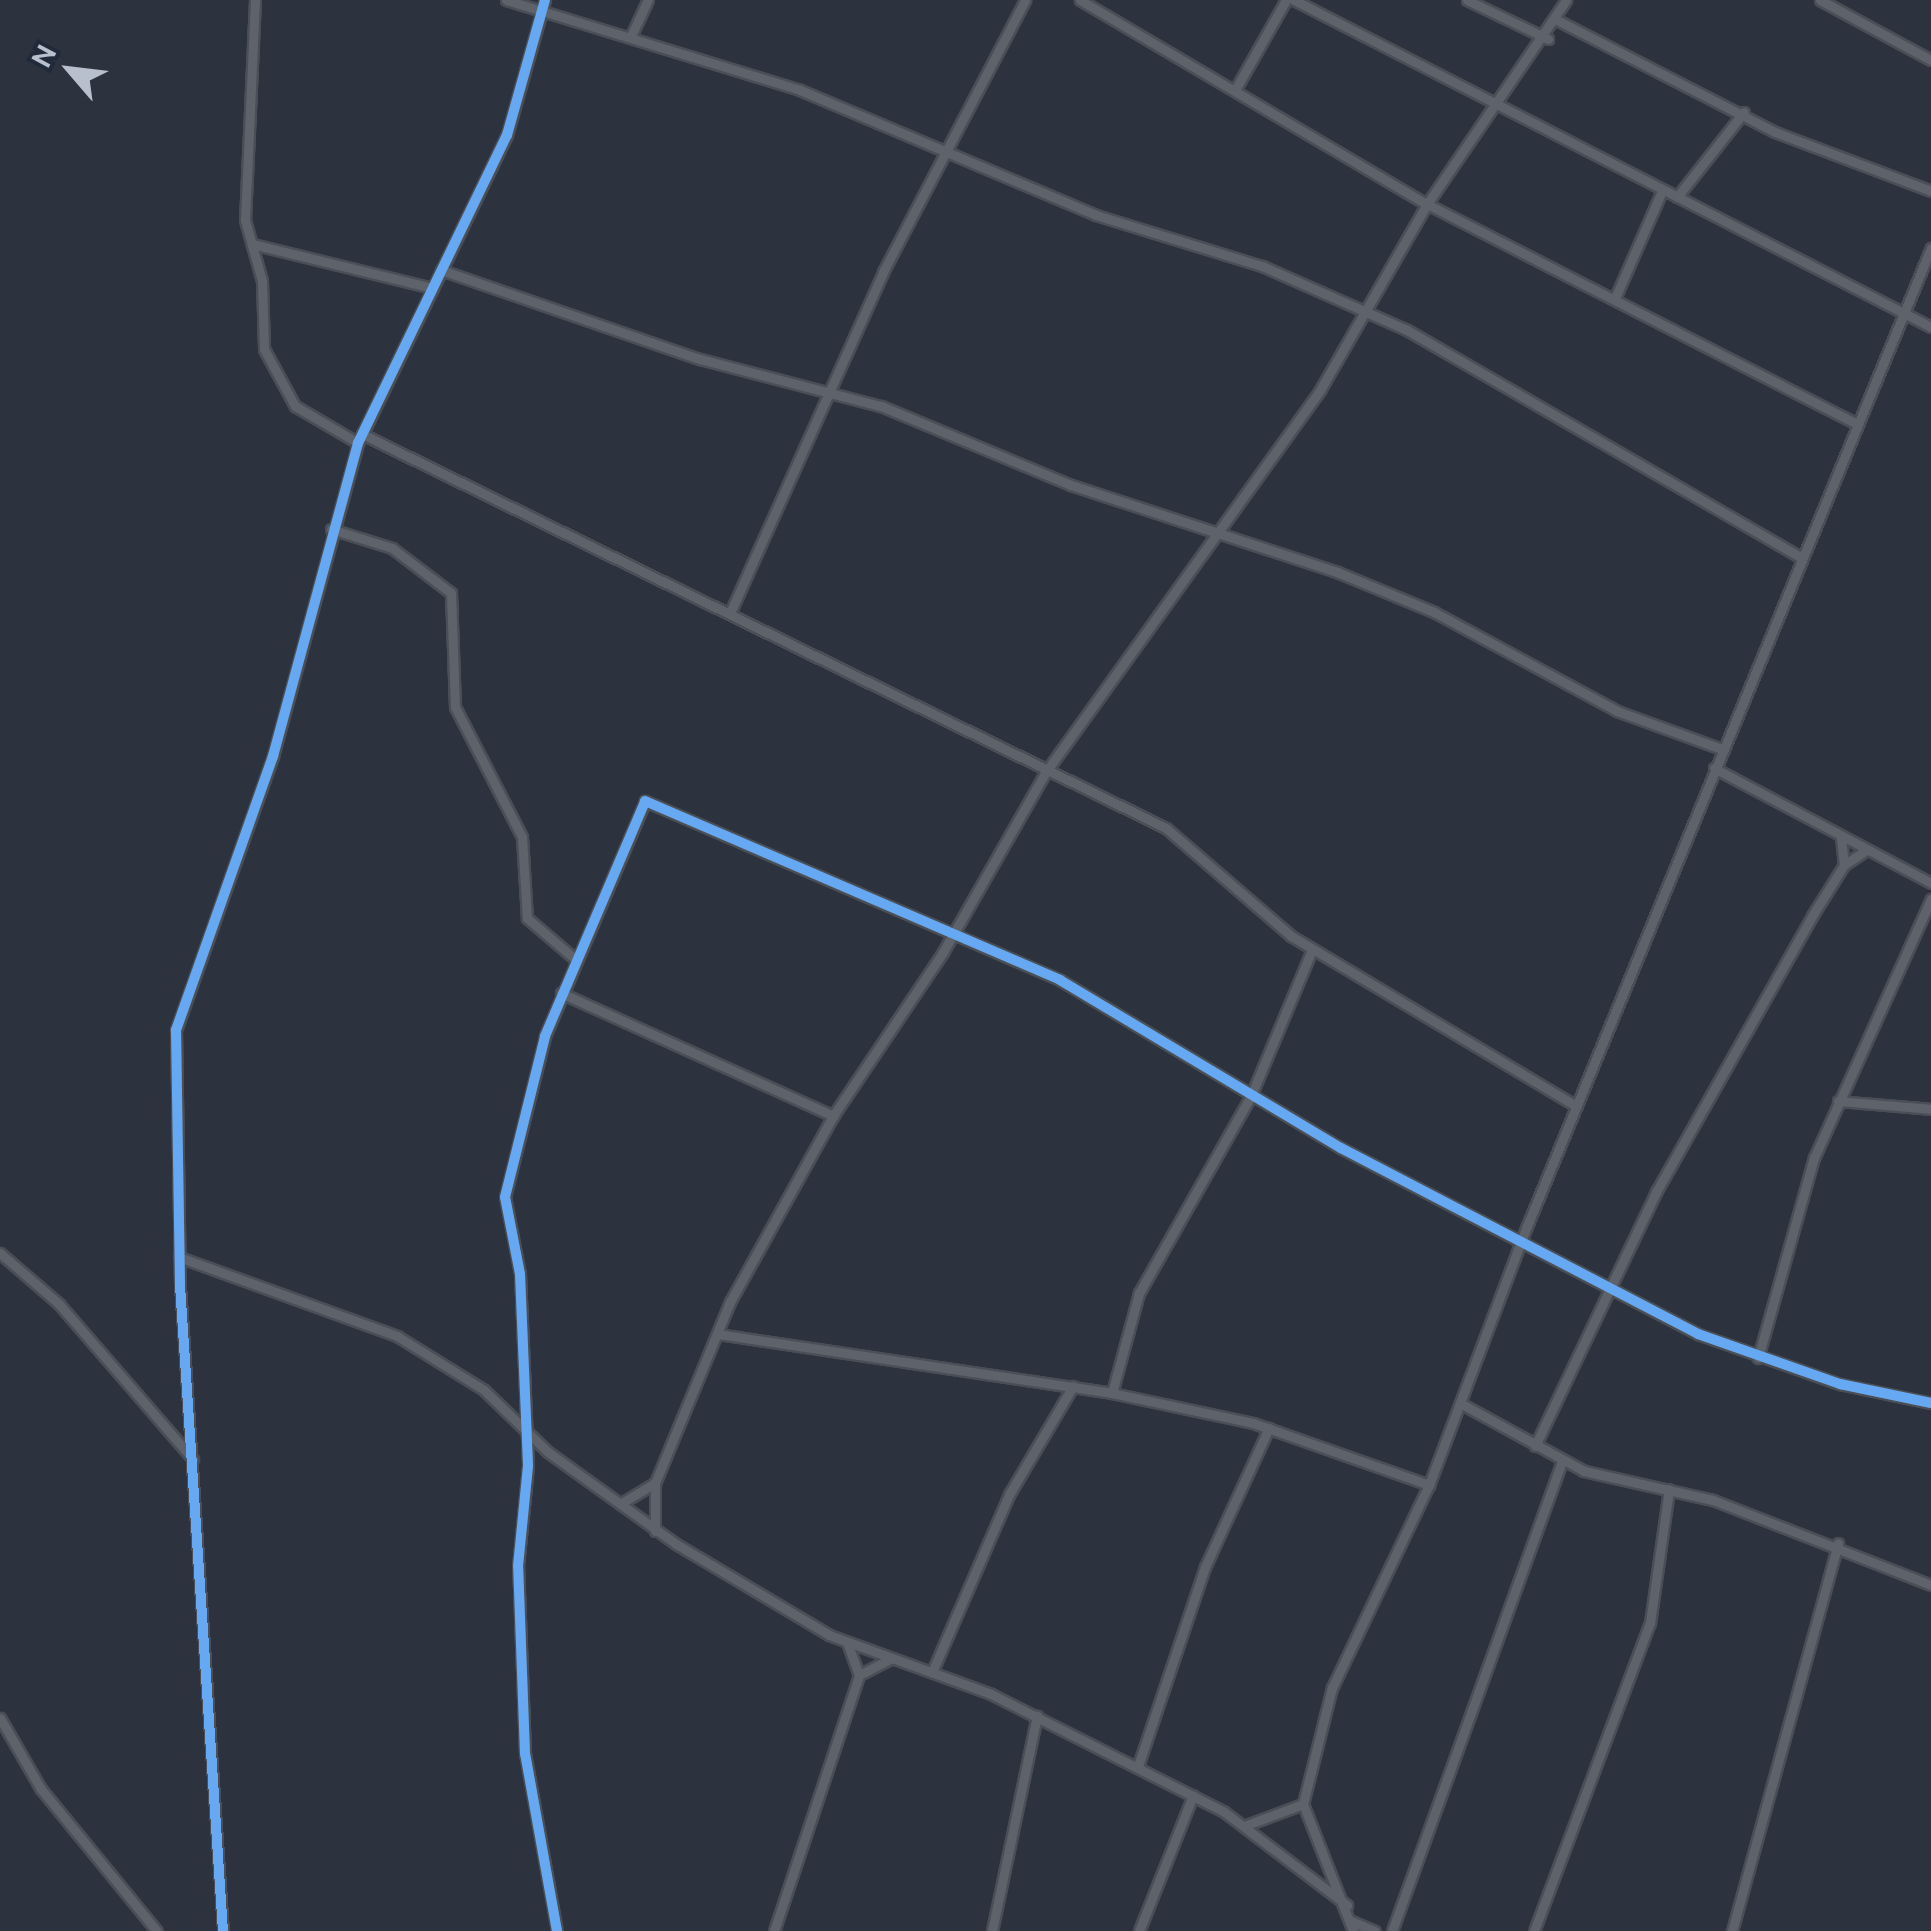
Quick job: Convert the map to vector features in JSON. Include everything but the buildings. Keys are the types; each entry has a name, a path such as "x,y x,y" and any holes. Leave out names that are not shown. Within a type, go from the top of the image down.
{"street":[{"path":"255,0 244,190 277,386 360,439 730,613 1192,846 1312,950 1576,1106"},
{"path":"506,0 544,5 945,144 1096,215 1262,266 1364,314 1802,558"},
{"path":"631,36 648,0"},
{"path":"730,613 824,396 945,144 1026,0"},
{"path":"1080,0 1427,204 1855,424"},
{"path":"1235,90 1286,0"},
{"path":"1294,0 1931,327"},
{"path":"1467,0 1548,39"},
{"path":"655,1531 655,1482 718,1334 833,1116 951,938 1046,773 1214,537 1364,314 1427,204 1494,106 1548,39 1566,0"},
{"path":"1820,0 1931,60"},
{"path":"222,1931 180,1286 176,1030 272,756 331,529 360,439 508,134 544,5"},
{"path":"1557,20 1744,112 1931,191"},
{"path":"1677,197 1744,112"},
{"path":"1615,298 1662,191"},
{"path":"252,244 433,288"},
{"path":"1375,1931 1352,1926 1349,1907 1302,1804 1332,1688 1429,1485 1519,1246 1855,424 1931,248"},
{"path":"441,270 824,396 911,416 1214,537 1434,612 1616,712 1722,750"},
{"path":"331,529 392,548 451,593 455,707 522,836 527,918 575,959"},
{"path":"1714,768 1931,883"},
{"path":"557,1931 525,1754 520,1274 504,1197 561,993 645,801 951,938 1060,980 1250,1098 1519,1246 1610,1281 1758,1358 1931,1403"},
{"path":"1841,836 1844,865"},
{"path":"1535,1446 1610,1281 1844,865 1865,851"},
{"path":"1758,1358 1838,1101 1931,899"},
{"path":"1112,1393 1140,1294 1250,1098 1312,950"},
{"path":"561,993 833,1116"},
{"path":"1838,1101 1931,1108"},
{"path":"0,1253 58,1304 194,1461"},
{"path":"180,1257 201,1272 240,1276 397,1336 484,1390 522,1428 655,1531 846,1642 932,1672 1037,1716 1193,1795 1244,1826 1349,1907"},
{"path":"180,1286 201,1272"},
{"path":"718,1334 1112,1393 1268,1428 1429,1485"},
{"path":"932,1672 1010,1492 1073,1386"},
{"path":"1460,1403 1562,1460 1838,1543 1931,1585"},
{"path":"1138,1766 1204,1567 1268,1428"},
{"path":"1392,1931 1562,1460"},
{"path":"620,1504 655,1482"},
{"path":"1534,1931 1650,1622 1669,1490"},
{"path":"1732,1931 1838,1543"},
{"path":"774,1931 859,1675 846,1642"},
{"path":"859,1675 890,1659"},
{"path":"992,1931 1037,1716"},
{"path":"0,1718 41,1789 156,1931"},
{"path":"1138,1931 1193,1795"},
{"path":"1244,1826 1302,1804"}],"cycle path":[{"path":"223,1931 180,1285 176,1030 273,756 358,443 507,135 545,0"},
{"path":"557,1931 525,1754 518,1566 528,1465 520,1274 505,1197 545,1036 645,801 1060,980 1341,1148 1698,1334 1840,1384 1931,1403"}]}
